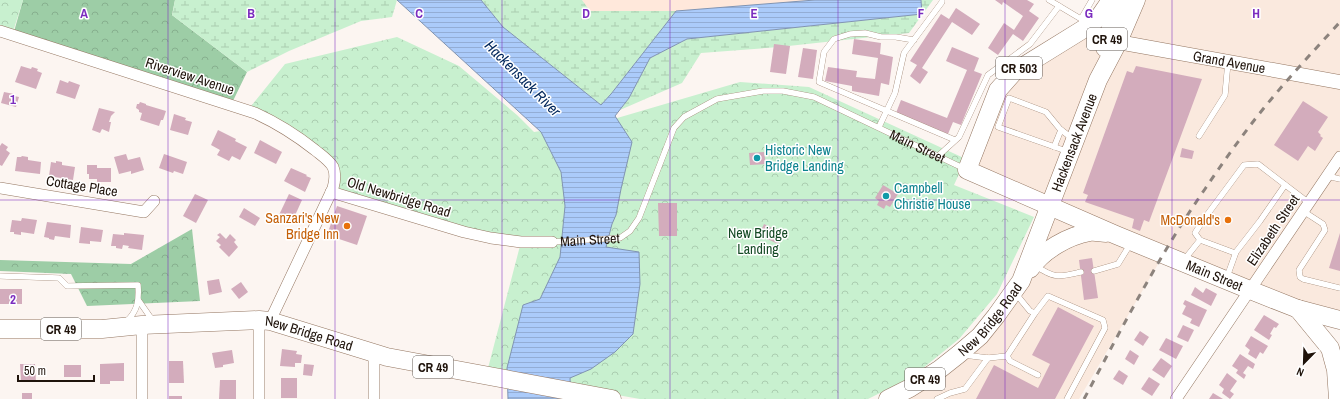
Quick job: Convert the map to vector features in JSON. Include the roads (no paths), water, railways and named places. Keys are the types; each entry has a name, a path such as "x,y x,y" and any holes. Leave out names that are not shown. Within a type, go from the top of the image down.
{"main road":[{"name":"CR 503","path":"967,170 998,90 1014,72 1086,22 1100,16 1111,0"},
{"name":"Hackensack Avenue","path":"1098,80 1107,39 1120,0"},
{"name":"Hackensack Avenue","path":"1050,206 1098,80 1118,42 1136,0"},
{"name":"Main Street","path":"967,170 1116,235 1250,290 1298,309 1340,320"},
{"name":"New Bridge Road","path":"888,399 910,388 940,369 980,336 1017,286 1050,206"},
{"path":"1017,286 1033,264 1046,252 1076,236 1092,232 1116,235"},
{"path":"1298,309 1330,348 1336,370 1338,399"},
{"name":"New Bridge Road","path":"0,330 102,329 149,325 264,321 394,359 612,399"}],"street":[{"name":"Riverview Avenue","path":"0,31 255,113 276,123 327,159 333,168 336,180 331,192"},
{"name":"Grand Avenue","path":"1118,42 1340,82"},
{"name":"Elizabeth Street","path":"1176,399 1340,157"},
{"name":"Cottage Place","path":"0,188 144,212 154,201"},
{"name":"Old Newbridge Road","path":"264,321 331,192 464,232 490,238 521,242 552,242"},
{"path":"259,399 264,321"},
{"path":"142,399 149,325"},
{"path":"374,353 374,399"}],"lane":[{"path":"879,128 895,93 904,53 942,0"},
{"path":"1049,0 1086,22 1092,0"},
{"path":"938,156 959,137 988,75 1030,44 1059,6"},
{"path":"914,40 896,37 881,37 866,33 850,34 834,39 824,52 819,82 955,140"},
{"path":"1199,136 1225,95 1228,62"},
{"name":"Main Street","path":"552,242 620,238 630,231 639,218 674,128 684,117 717,99 763,91 783,91 814,97 967,170"},
{"path":"1009,98 1046,112 1073,147 1054,147 998,127 1009,98"},
{"path":"1054,147 1061,130"},
{"path":"1235,254 1200,240 1196,233 1204,218 1244,165 1258,164 1285,185 1323,224 1325,230 1299,270 1300,276 1303,279 1340,288"},
{"path":"1327,176 1340,179"},
{"path":"1226,280 1235,254 1285,185"},
{"path":"1182,262 1200,240"},
{"path":"1094,271 1118,264 1132,241"},
{"path":"1033,264 1046,273 1061,277 1080,272"},
{"path":"0,276 59,278 67,286 138,285 139,301 149,325"},
{"path":"1017,286 1030,311 1035,313"},
{"path":"1007,356 1048,296 1103,320 1105,328 1067,399"},
{"path":"121,327 133,316 139,301"},
{"path":"959,354 988,358 1007,356"},
{"path":"1007,356 1010,361 1038,375"},
{"path":"937,399 950,393 965,389 988,358"}],"water":[{"name":"Hackensack River","path":"397,0 481,0 503,27 601,105 676,11 815,0 921,0 922,14 687,39 650,58 629,98 615,116 632,142 616,215 606,247 639,252 640,284 633,334 615,352 591,369 570,378 571,399 508,399 507,368 523,305 540,299 560,257 565,206 561,172 541,132"}],"railway":[{"path":"1084,399 1172,240 1210,181 1260,113 1293,73 1340,22"}],"place":[{"name":"Historic New Bridge Landing","path":"757,158"},
{"name":"Campbell Christie House","path":"886,196"},
{"name":"McDonald's","path":"1228,220"},
{"name":"Sanzari's New Bridge Inn","path":"347,226"}],"park label":[{"name":"New Bridge Landing","path":"758,242"}]}
